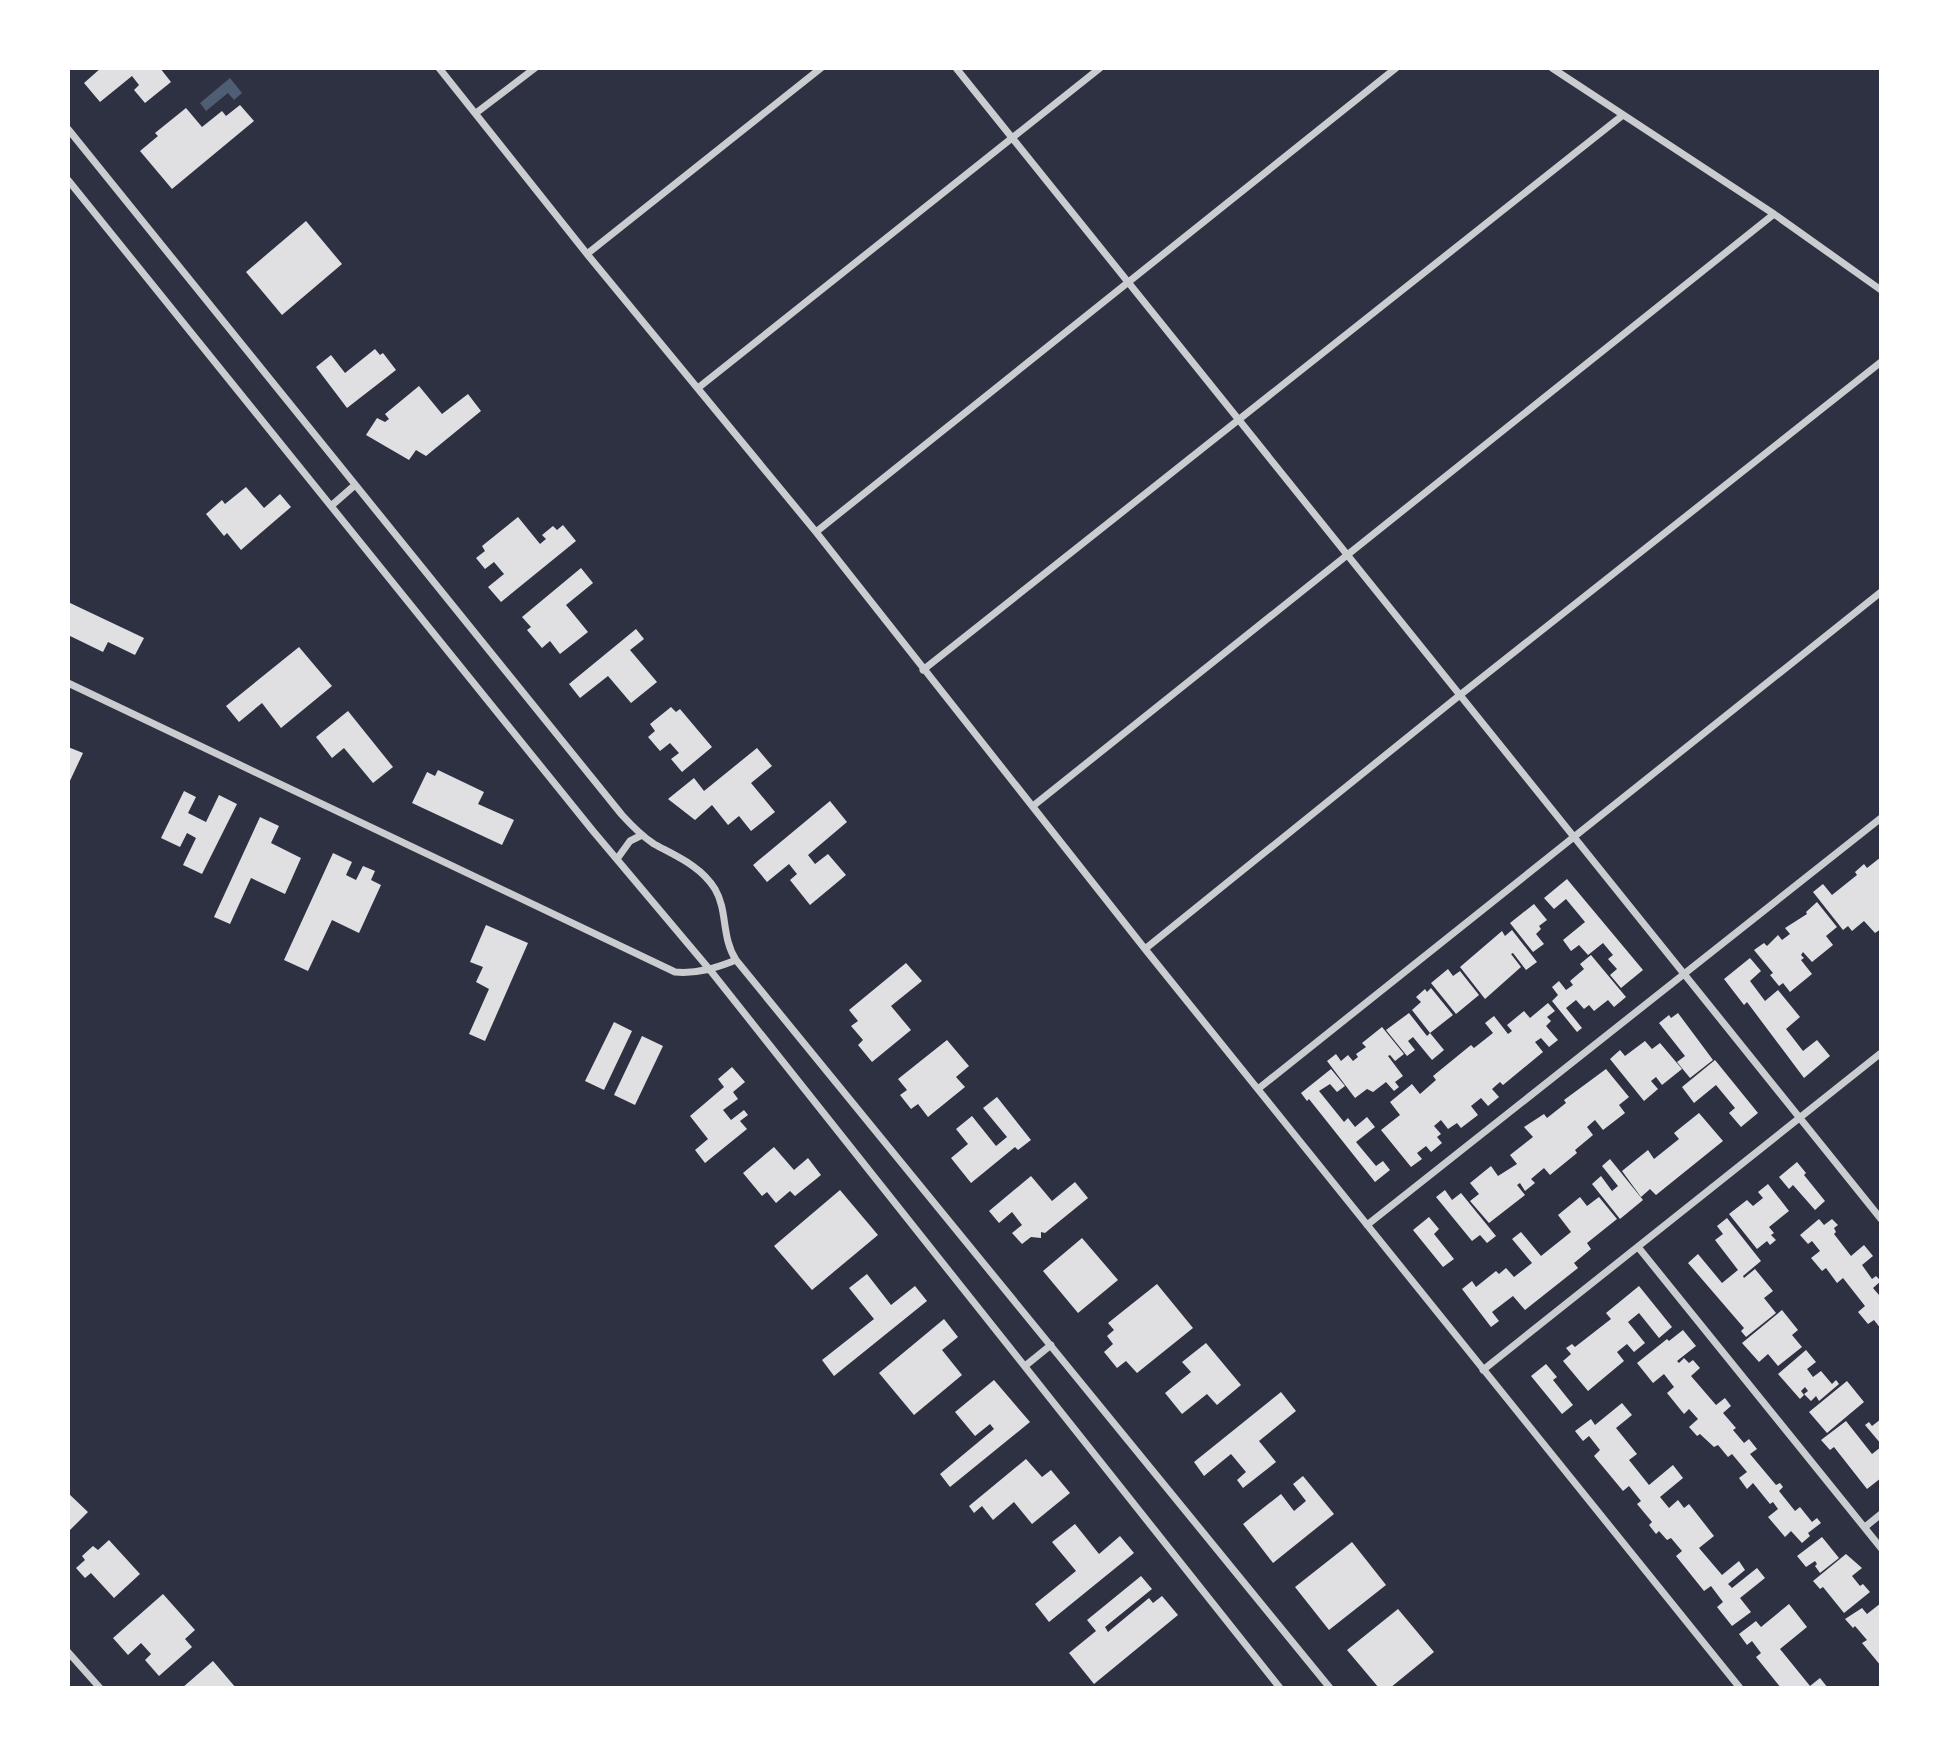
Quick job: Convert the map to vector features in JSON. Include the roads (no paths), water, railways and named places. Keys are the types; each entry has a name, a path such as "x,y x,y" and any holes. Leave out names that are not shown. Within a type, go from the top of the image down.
{"street":[{"path":"439,68 587,254 816,532 1145,949 1740,1688"},
{"path":"475,113 535,68"},
{"path":"587,254 821,68"},
{"path":"956,68 1881,1219"},
{"path":"698,388 1100,68"},
{"path":"816,532 1396,68"},
{"path":"1552,68 1774,214 1881,290"},
{"path":"923,670 1623,115"},
{"path":"68,128 622,815 642,835 689,863 715,889 729,948 736,960 1330,1688"},
{"path":"68,180 709,970 1280,1688"},
{"path":"1033,806 1774,214"},
{"path":"1145,949 1460,695 1881,362"},
{"path":"331,506 355,485"},
{"path":"1258,1089 1881,592"},
{"path":"68,683 674,972 709,970 736,960"},
{"path":"1367,1225 1881,818"},
{"path":"617,859 630,841 642,835"},
{"path":"1483,1370 1881,1053"},
{"path":"1638,1247 1881,1548"},
{"path":"1025,1366 1051,1345"},
{"path":"1865,1527 1881,1514"},
{"path":"68,1652 100,1688"}],"water":[{"path":"230,78 242,93 234,100 228,93 206,111 200,103"}]}
